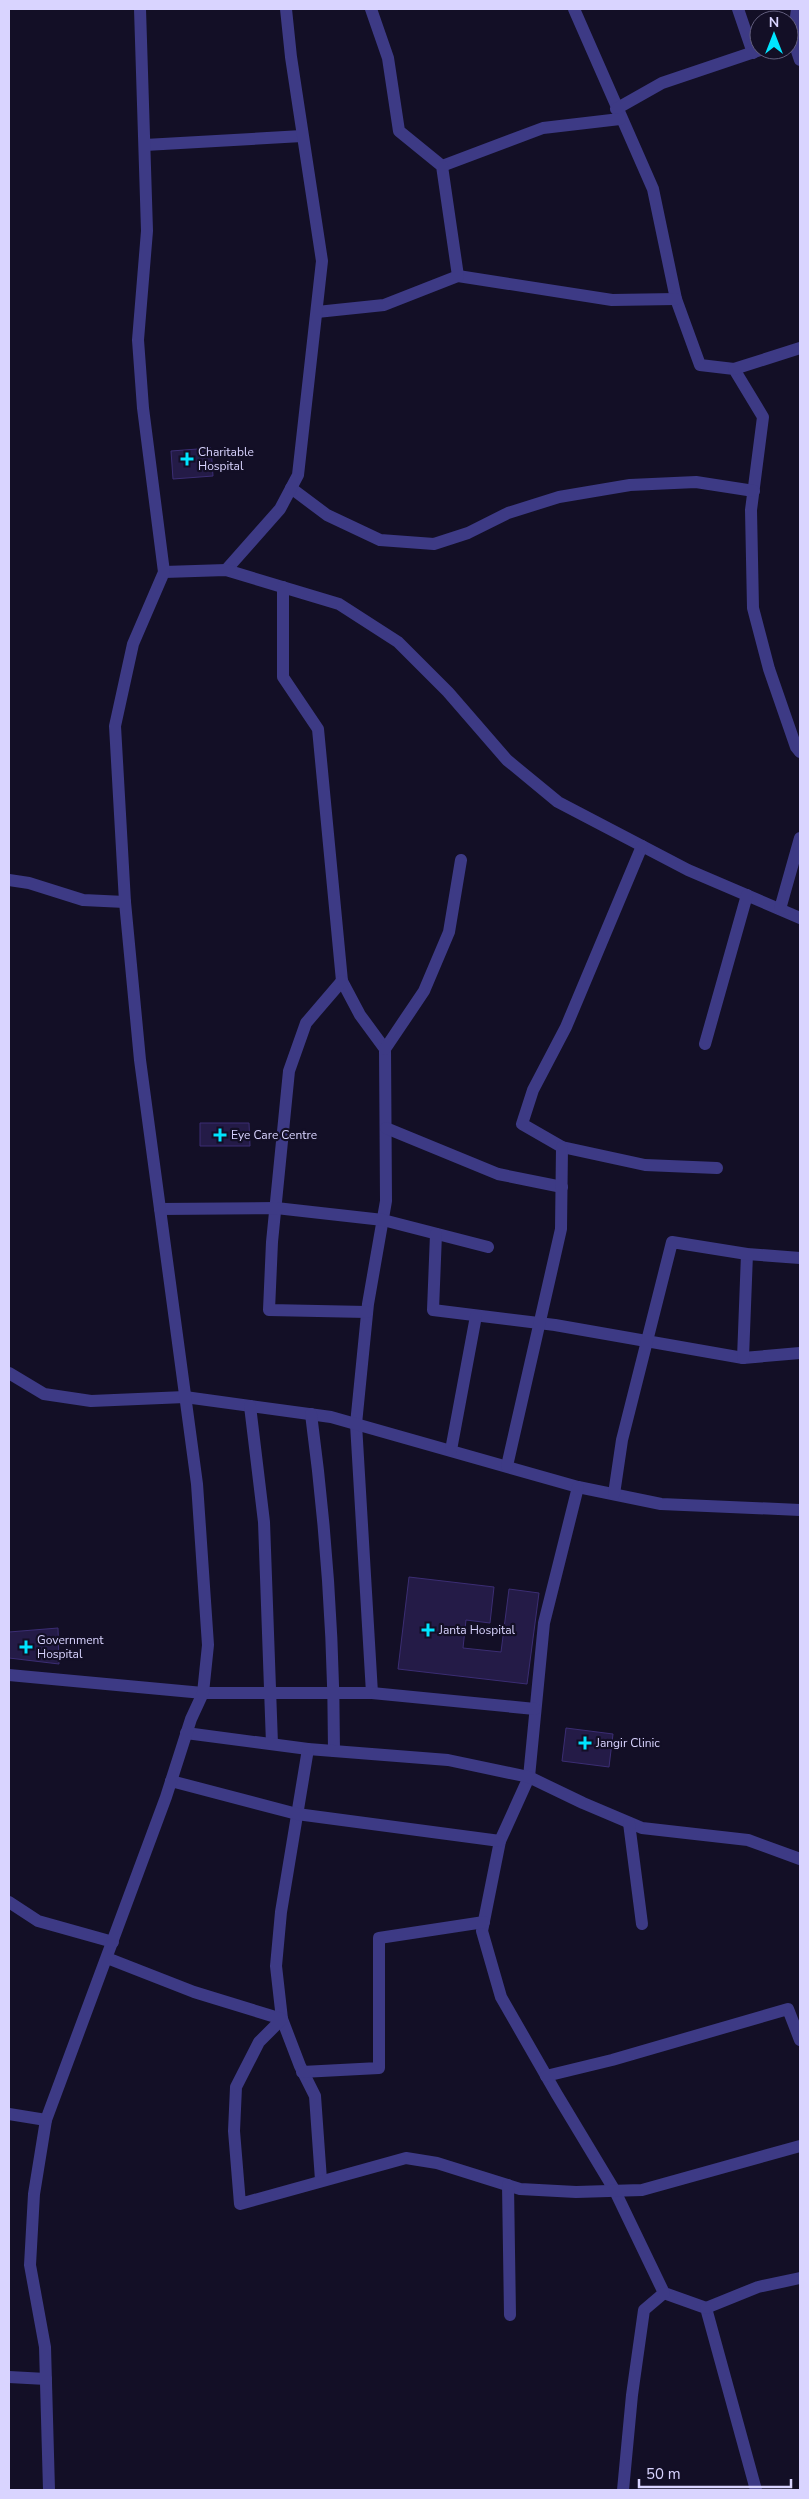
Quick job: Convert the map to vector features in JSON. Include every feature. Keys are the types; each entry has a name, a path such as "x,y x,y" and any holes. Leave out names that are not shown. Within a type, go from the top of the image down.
{"street":[{"path":"49,2490 45,2347 30,2265 34,2194 46,2120 113,1942 171,1781 186,1733 203,1693 208,1645 197,1484 140,1060 125,902 115,726 133,644 164,572 143,408 138,340 147,232 146,145 140,9"},
{"path":"226,570 280,509 298,474 317,312 322,261 302,136 286,9"},
{"path":"371,9 388,58 400,131 442,166 458,276"},
{"path":"574,9 618,114 653,190 676,299 700,365 734,370 798,351"},
{"path":"738,9 749,35"},
{"path":"442,166 543,128 618,114 662,83 749,53"},
{"path":"146,145 302,136"},
{"path":"317,312 384,305 458,276 612,300 676,299"},
{"path":"734,370 763,417 751,510 752,608 769,669 796,747 800,752"},
{"path":"291,488 327,514 380,540 434,544 468,533 517,511 560,497 630,485 696,482 754,492"},
{"path":"164,572 226,570 339,604 398,642 448,692 506,760 558,802 688,870 800,918"},
{"path":"283,587 283,677 318,729 342,981 360,1015 386,1049"},
{"path":"780,909 800,838"},
{"path":"642,846 566,1027 533,1090 522,1124 562,1147 645,1165 716,1168"},
{"path":"372,1693 356,1424 367,1312 386,1201 386,1049 424,991 448,932 461,860"},
{"path":"9,880 30,883 83,900 125,902"},
{"path":"705,1044 747,895"},
{"path":"342,981 306,1022 289,1071 276,1208 269,1310 367,1312"},
{"path":"386,1128 498,1174 562,1187"},
{"path":"507,1466 561,1229 562,1147"},
{"path":"160,1209 276,1208 382,1220 488,1247"},
{"path":"436,1234 433,1310 539,1323 743,1358 800,1353"},
{"path":"614,1494 622,1440 672,1242 747,1254 800,1258"},
{"path":"743,1358 747,1254"},
{"path":"451,1450 476,1316"},
{"path":"9,1373 44,1394 91,1402 185,1397 310,1414 356,1424 578,1487 661,1504 800,1510"},
{"path":"250,1406 264,1522 272,1744"},
{"path":"310,1414 323,1505 334,1694 334,1751"},
{"path":"578,1487 544,1624 528,1777 500,1841 482,1931 502,1997 546,2076 615,2191 664,2292 706,2308 758,2287 800,2278"},
{"path":"9,1675 203,1693 372,1693 535,1709"},
{"path":"186,1733 308,1749 448,1760 528,1777 642,1828 748,1840 800,1859"},
{"path":"308,1749 281,1912 276,1966 282,2019 302,2072 315,2096 321,2180"},
{"path":"171,1781 296,1814 500,1841"},
{"path":"629,1823 642,1924"},
{"path":"9,1902 38,1921 113,1942"},
{"path":"302,2072 379,2068 379,1938 484,1922"},
{"path":"107,1958 194,1992 282,2019"},
{"path":"546,2076 612,2060 788,2009 800,2040"},
{"path":"282,2019 259,2042 236,2087 234,2131 240,2204 406,2158 437,2163 520,2189 615,2191 642,2190 800,2146"},
{"path":"9,2114 46,2120"},
{"path":"508,2185 510,2314"},
{"path":"623,2490 632,2395 644,2310 664,2292"},
{"path":"706,2308 756,2490"},
{"path":"9,2377 46,2379"}],"building":[{"path":"211,448 213,476 173,479 171,451"},
{"path":"200,1123 249,1123 250,1146 200,1146"},
{"path":"409,1577 494,1587 490,1623 466,1620 463,1648 501,1652 509,1589 539,1593 527,1684 398,1669"},
{"path":"58,1628 59,1664 9,1658 9,1632"},
{"path":"566,1728 613,1734 609,1767 562,1761"}],"place":[{"name":"Charitable Hospital","path":"187,459"},
{"name":"Eye Care Centre","path":"220,1135"},
{"name":"Janta Hospital","path":"428,1630"},
{"name":"Government Hospital","path":"26,1647"},
{"name":"Jangir Clinic","path":"585,1743"}]}
